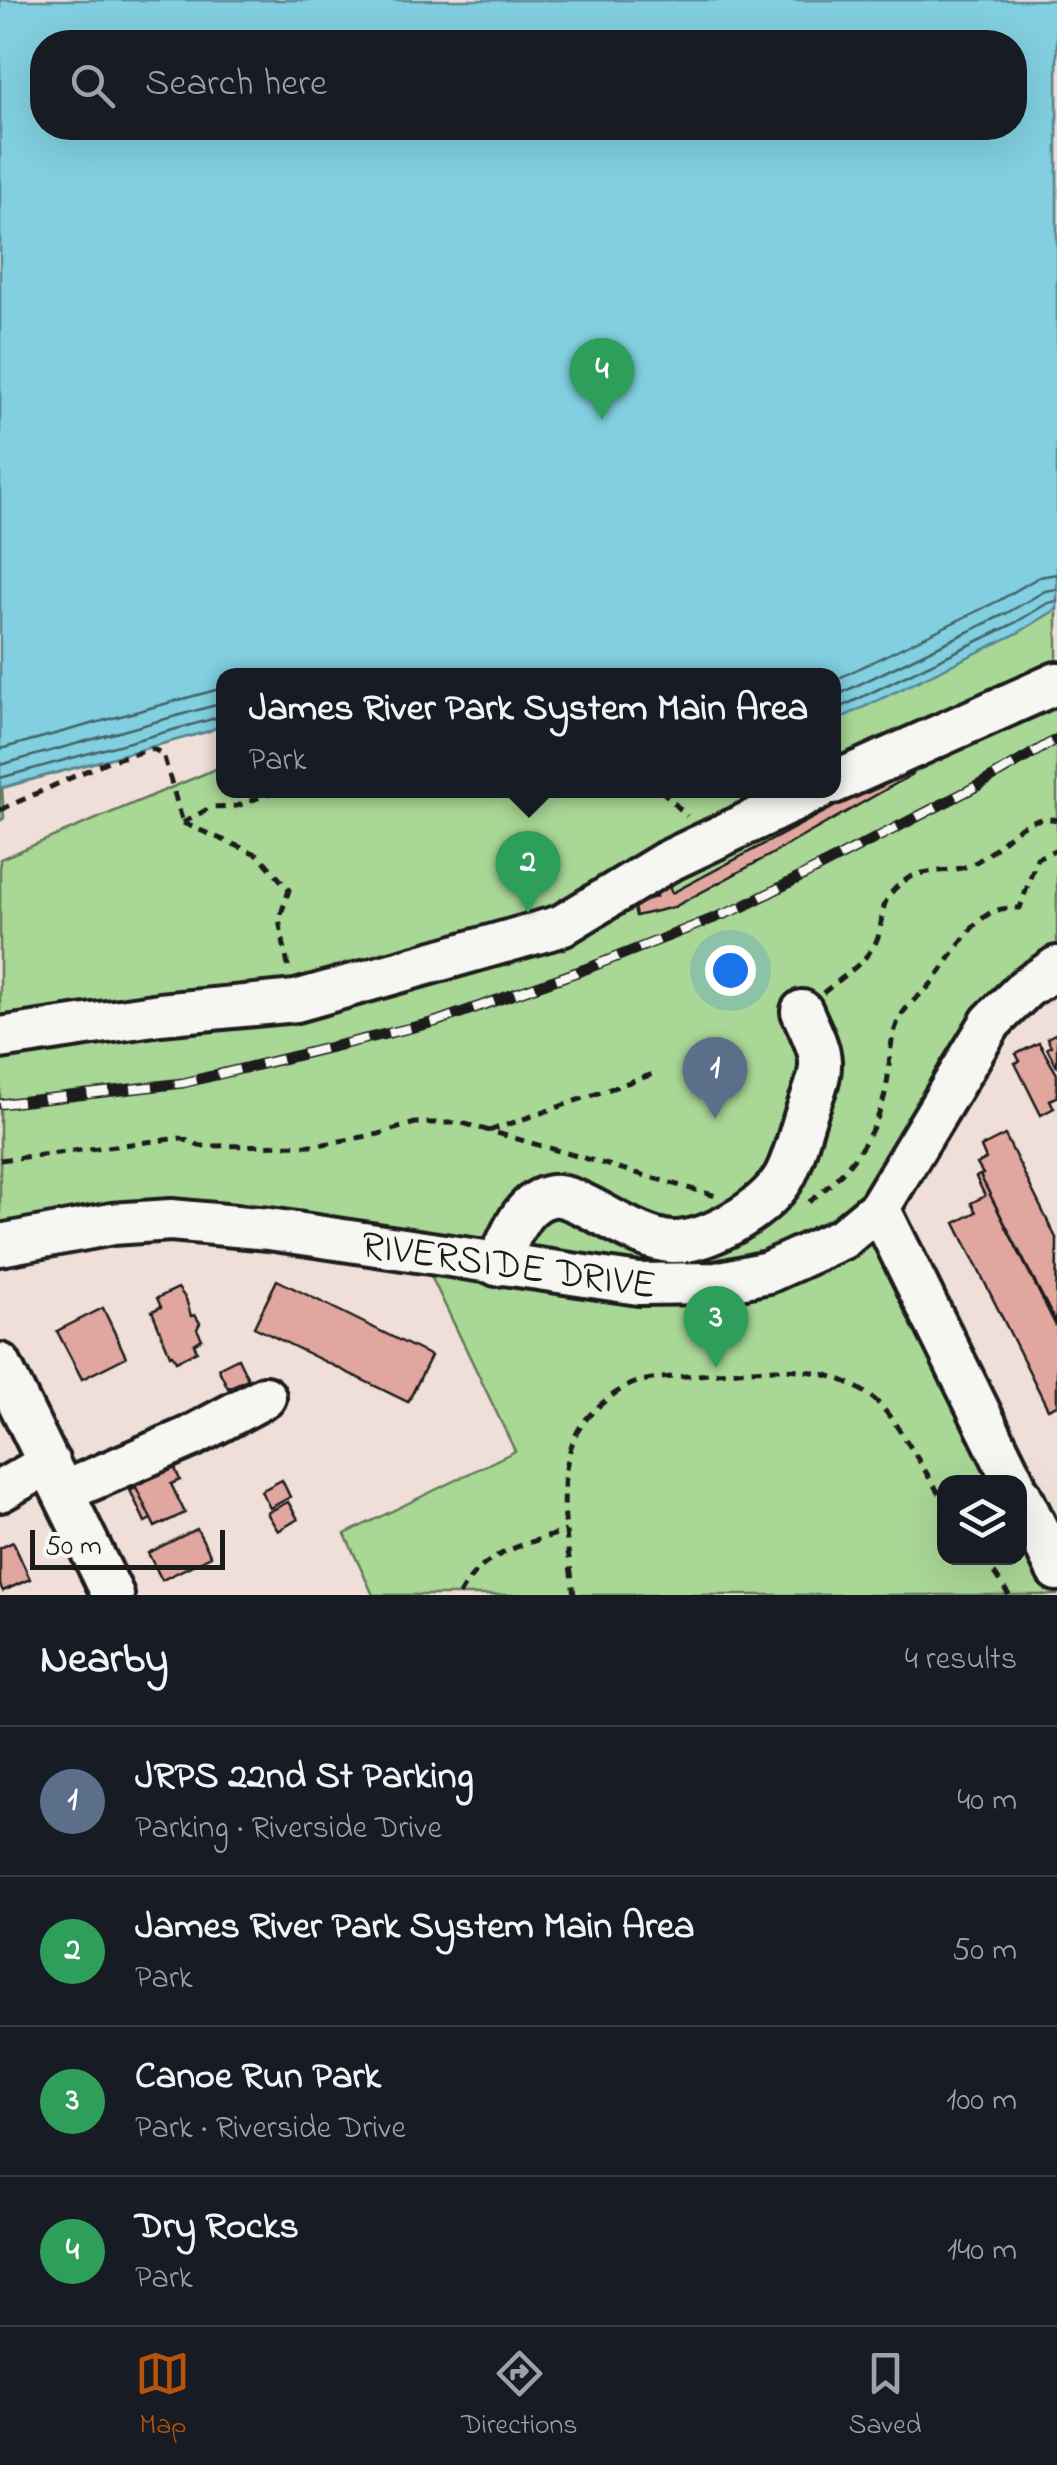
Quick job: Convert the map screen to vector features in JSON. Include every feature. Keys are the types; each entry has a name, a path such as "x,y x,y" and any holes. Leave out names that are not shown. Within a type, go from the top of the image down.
{"street":[{"path":"841,779 1057,683"},
{"path":"0,1038 160,1014 296,1002 561,926 682,854 800,798"},
{"name":"RIVERSIDE DRIVE","path":"0,1246 112,1224 171,1220 251,1227 639,1284 716,1283 768,1272 843,1238 879,1208 990,1022 1026,988 1057,967"},
{"path":"497,1264 532,1202 551,1196 567,1196 645,1237 673,1242 700,1238 726,1227 754,1208 783,1179 815,1088 821,1060 802,1012"},
{"path":"879,1208 1011,1475"},
{"path":"0,1364 113,1595"},
{"path":"0,1491 190,1437 264,1397"},
{"path":"1027,1508 1057,1570"}],"path":[{"path":"0,810 108,761 154,749 163,754 183,823"},
{"path":"183,823 212,807 237,806 258,798"},
{"path":"802,1012 870,950 877,938 882,909 890,894 903,883 920,871 970,865 1034,819 1057,820"},
{"path":"183,823 259,856 289,890 280,920 296,1002"},
{"path":"804,1206 850,1166 865,1140 879,1112 890,1048 906,1006 932,983 947,958 989,914 1020,908 1038,858 1057,848"},
{"path":"486,1132 653,1074"},
{"path":"0,1160 180,1138 202,1146 318,1145 415,1123 462,1123 723,1198"},
{"path":"574,1595 566,1531 566,1472 574,1443 579,1429 607,1399 636,1382 778,1366 815,1372 847,1383 876,1402 937,1490"},
{"path":"460,1595 481,1564 501,1552 566,1531"},
{"path":"989,1565 1009,1595"}],"green space":[{"path":"1057,0 1057,967 1040,977 879,1208 1011,1475 937,1475 937,1565 1027,1565 1027,1508 1057,1570 1057,1595 373,1595 345,1534 515,1451 420,1253 269,1229 0,1245 0,859 216,769 216,798 841,798 841,668 216,668 216,728 2,788 4,818 0,821 0,786 996,140 1027,140 1027,30"}],"water":[{"path":"0,0 1057,0 1057,609 1018,633 841,718 841,668 216,668 216,728 0,788"}],"building":[{"path":"909,767 913,774 772,854 674,907 636,916 633,903 656,897 652,883 664,877 672,893"},
{"path":"1057,1033 1057,1067 1047,1048 1051,1046 1047,1038"},
{"path":"1039,1043 1057,1074 1057,1097 1050,1100 1054,1108 1041,1115 1015,1063 1020,1061 1016,1054"},
{"path":"1005,1135 1057,1240 1056,1326 977,1164 986,1159 981,1147"},
{"path":"980,1175 1057,1325 1057,1405 1048,1409 955,1223 976,1212 971,1203 985,1196 976,1177"},
{"path":"277,1280 431,1356 408,1402 254,1327"},
{"path":"178,1288 191,1316 195,1315 200,1323 197,1329 202,1339 194,1344 197,1351 176,1361 152,1311 161,1307 157,1298"},
{"path":"103,1308 126,1357 82,1379 57,1331"},
{"path":"238,1358 248,1379 228,1388 218,1368"},
{"path":"174,1466 180,1480 171,1484 185,1513 155,1527 135,1485"},
{"path":"282,1480 290,1497 270,1508 261,1491"},
{"path":"136,1487 151,1519 145,1522 130,1490"},
{"path":"288,1502 298,1519 278,1531 267,1513"},
{"path":"197,1529 211,1556 162,1580 148,1553"},
{"path":"13,1542 30,1579 3,1591 0,1548"}],"railway":[{"path":"0,1104 183,1083 435,1022 591,967 742,907 979,785 1057,739"}],"place":[{"name":"Dry Rocks","path":"602,420"},
{"name":"James River Park System Main Area","path":"528,913"},
{"name":"JRPS 22nd St Parking","path":"715,1119"},
{"name":"Canoe Run Park","path":"716,1368"}]}
